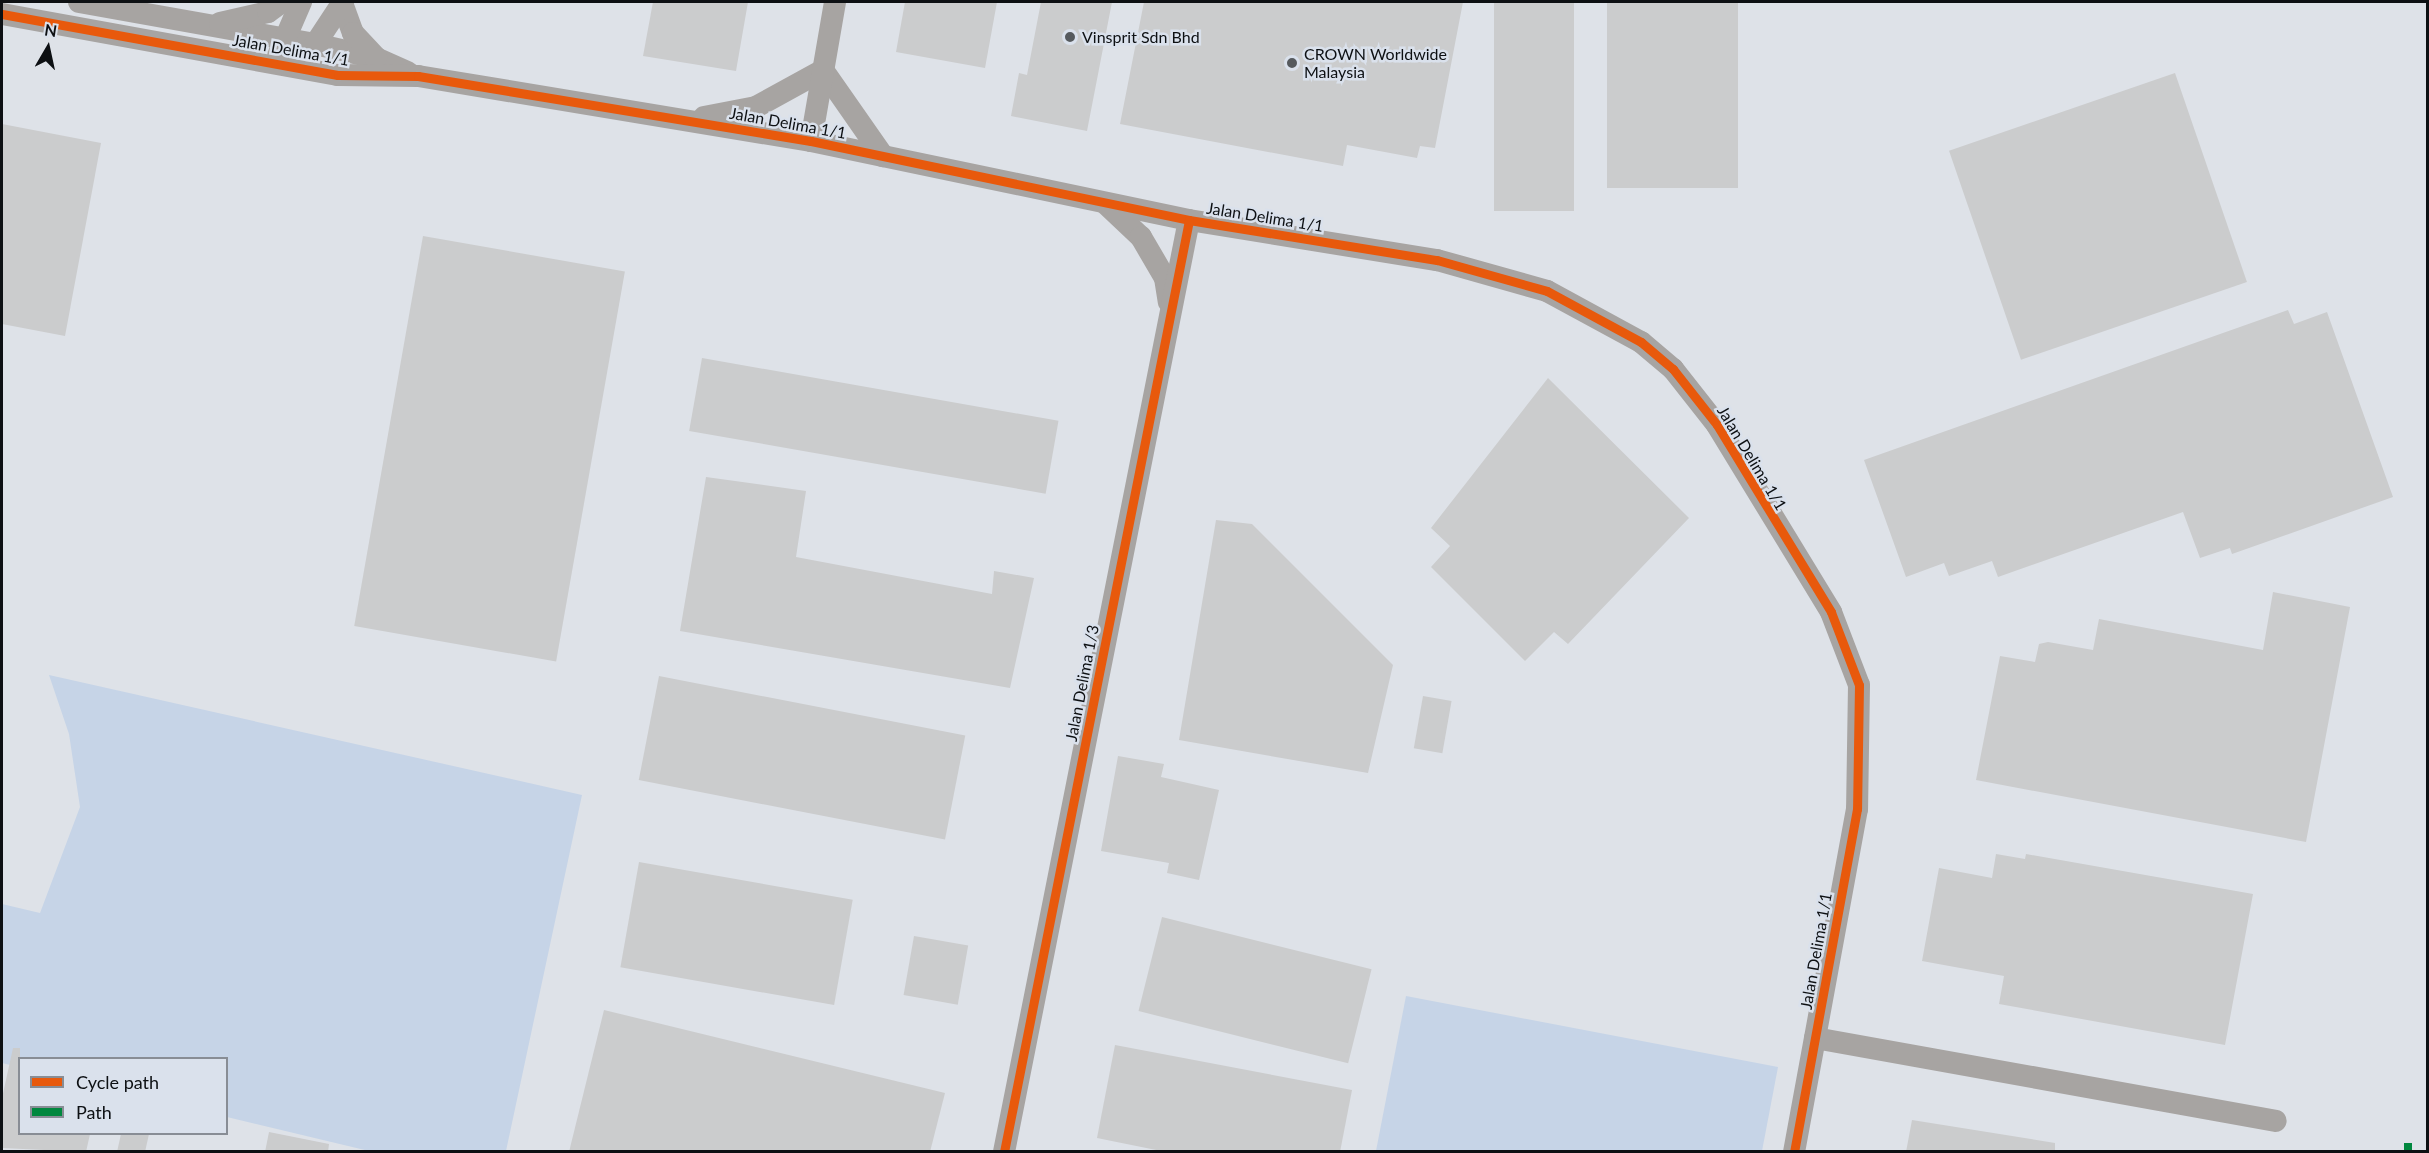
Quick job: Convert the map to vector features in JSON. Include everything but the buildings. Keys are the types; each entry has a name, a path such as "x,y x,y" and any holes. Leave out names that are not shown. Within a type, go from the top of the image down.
{"street":[{"name":"Jalan Delima 1/1","path":"79,2 315,44 376,58 418,76"},
{"path":"210,25 268,12 282,2"},
{"path":"275,63 301,2"},
{"path":"300,68 342,2"},
{"path":"342,2 353,33 376,58"},
{"path":"811,141 835,2"},
{"name":"Jalan Delima 1/1","path":"2,14 338,75 418,76 811,141 1189,220 1437,261 1547,291 1641,342 1673,369 1711,417 1831,612 1859,685 1857,809 1794,1152"},
{"path":"676,120 756,107 823,70"},
{"path":"823,70 883,156"},
{"path":"1106,203 1141,237 1159,268 1170,313"},
{"name":"Jalan Delima 1/3","path":"1004,1152 1189,220"},
{"path":"1815,1038 2276,1121"}],"shaded area":[{"path":"49,675 582,795 506,1151 369,1151 228,1117 228,1057 18,1057 18,1067 2,1063 2,904 40,913 80,807 69,734"},
{"path":"1406,996 1778,1067 1762,1151 1376,1151"}],"marked path":[{"path":"2408,1143 2408,1152"}],"cycle path":[{"path":"2,14 338,75 418,76 811,141 1189,220 1437,260 1547,291 1641,342 1673,369 1717,425 1831,612 1859,685 1857,809 1794,1152"},
{"path":"1004,1152 1189,220"}],"place":[{"name":"Vinsprit Sdn Bhd","path":"1070,37"},
{"name":"CROWN Worldwide Malaysia","path":"1292,63"}]}
